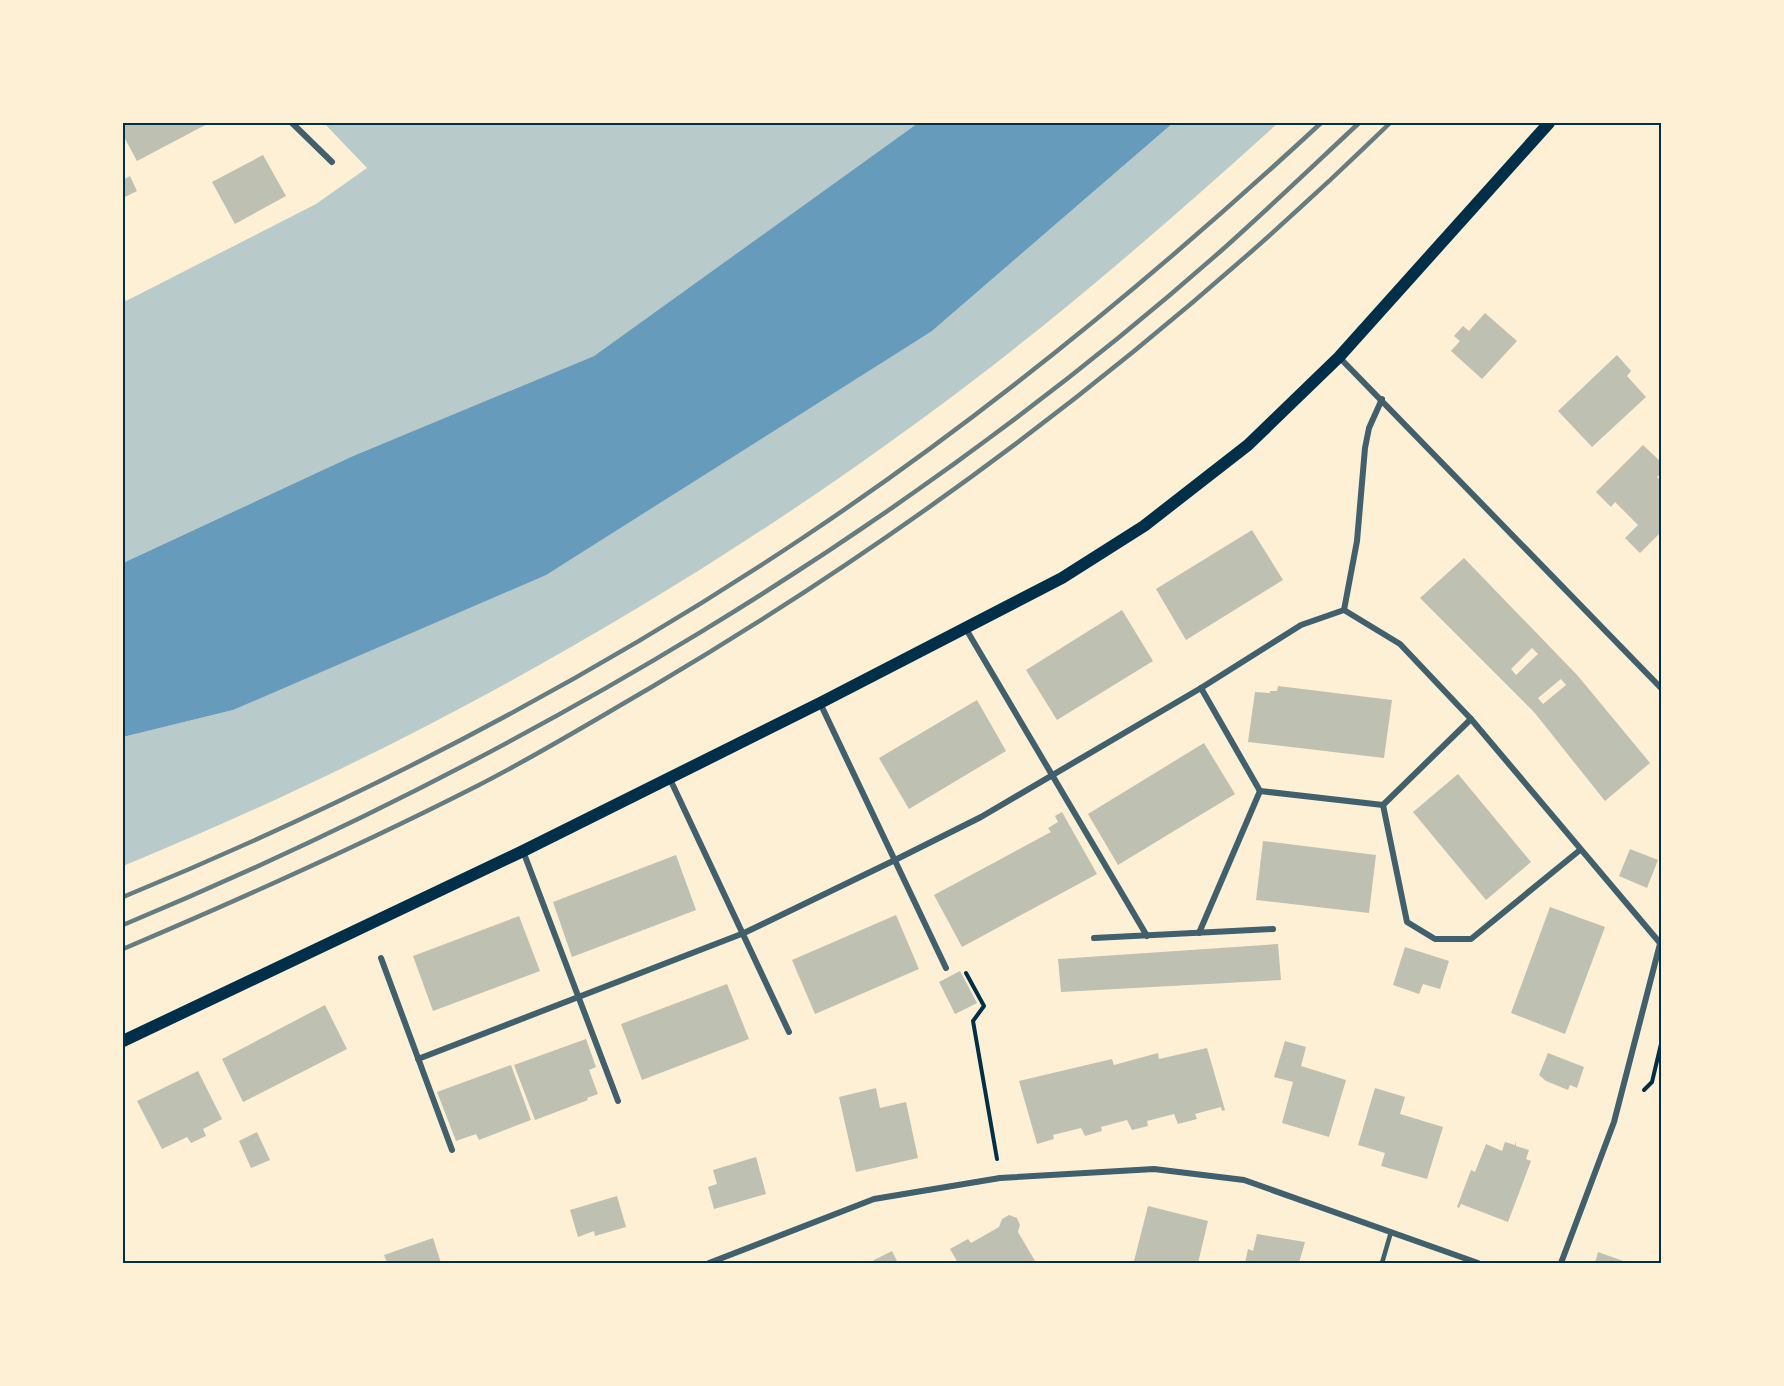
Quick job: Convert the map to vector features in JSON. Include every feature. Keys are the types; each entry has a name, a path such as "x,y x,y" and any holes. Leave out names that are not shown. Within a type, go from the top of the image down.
{"main road":[{"path":"123,1041 523,851 820,703 1062,578 1144,526 1248,445 1339,357 1549,123"}],"street":[{"path":"292,123 332,162"},
{"path":"1339,357 1661,688"},
{"path":"1344,610 1357,542 1369,428 1382,399"},
{"path":"418,1059 744,933 895,860 981,817 1052,776 1201,688 1301,625 1344,610"},
{"path":"1344,610 1400,644 1471,719 1580,850 1660,941 1614,1122 1561,1263"},
{"path":"966,629 1147,936"},
{"path":"1201,688 1260,791"},
{"path":"820,703 946,968"},
{"path":"1383,805 1471,719"},
{"path":"669,777 789,1032"},
{"path":"1260,791 1383,805"},
{"path":"1199,933 1260,791"},
{"path":"1383,805 1407,921 1435,939 1471,939 1580,850"},
{"path":"523,851 618,1101"},
{"path":"1094,938 1272,929"},
{"path":"381,958 452,1150"},
{"path":"709,1263 874,1199 1000,1178 1154,1168 1244,1179 1478,1263"}],"lane":[{"path":"1382,1263 1391,1232"}],"path":[{"path":"934,944 962,966 984,1006 973,1021 1000,1178"}],"shaded area":[{"path":"324,123 918,123 594,356 353,456 123,563 123,296 126,301 316,204 367,168"},
{"path":"1173,123 1278,123 1135,249 987,370 887,444 784,515 679,583 572,647 351,764 238,817 123,866 123,737 233,710 932,331"}],"water":[{"path":"918,123 1173,123 932,331 546,575 233,710 123,737 123,563 353,456 594,356"}],"building":[{"path":"123,123 209,123 137,161 123,135"},
{"path":"263,155 286,196 235,224 212,182"},
{"path":"130,176 137,191 123,198 123,180"},
{"path":"1485,313 1517,341 1482,379 1451,351 1460,341 1454,336 1463,326 1469,331"},
{"path":"1617,355 1631,371 1627,376 1646,397 1592,447 1558,411"},
{"path":"1643,445 1661,462 1661,474 1657,477 1661,481 1661,532 1640,553 1625,538 1638,525 1615,502 1611,507 1596,492"},
{"path":"1252,530 1283,580 1186,640 1156,589"},
{"path":"1464,558 1578,676 1650,763 1605,801 1534,712 1420,598","holes":["1532,648 1538,654 1516,675 1511,669","1561,679 1566,685 1543,704 1538,698"]},
{"path":"1122,610 1153,661 1057,720 1026,670"},
{"path":"1278,686 1392,700 1384,758 1248,742 1255,692 1270,693 1270,691 1277,691"},
{"path":"977,700 1006,751 909,809 879,758"},
{"path":"1204,743 1235,794 1118,865 1088,814"},
{"path":"1458,774 1531,862 1486,900 1413,812"},
{"path":"1062,812 1097,874 962,947 934,895 1051,832 1048,828 1058,822 1055,816"},
{"path":"1263,841 1376,855 1369,913 1256,900"},
{"path":"1630,849 1658,860 1647,888 1619,876"},
{"path":"676,855 696,910 572,957 553,902"},
{"path":"1550,907 1605,927 1565,1034 1511,1013"},
{"path":"896,915 919,969 815,1014 792,960"},
{"path":"519,916 540,971 433,1011 413,956"},
{"path":"1278,944 1281,980 1061,992 1058,959"},
{"path":"1405,947 1449,961 1440,989 1423,984 1419,994 1393,985"},
{"path":"960,971 977,1003 955,1014 939,982"},
{"path":"727,984 749,1039 642,1080 621,1024"},
{"path":"325,1005 347,1049 243,1102 222,1059"},
{"path":"586,1039 596,1067 589,1070 598,1094 535,1120 514,1065"},
{"path":"1285,1041 1306,1047 1301,1066 1346,1080 1329,1137 1282,1123 1293,1082 1274,1077"},
{"path":"1207,1048 1225,1110 1222,1111 1221,1107 1195,1114 1197,1119 1178,1124 1174,1114 1147,1121 1148,1126 1132,1130 1127,1120 1101,1127 1102,1131 1085,1136 1081,1128 1053,1135 1054,1139 1037,1144 1019,1081 1112,1059 1114,1065 1158,1053 1159,1059"},
{"path":"1548,1053 1584,1067 1577,1088 1570,1085 1568,1090 1546,1081 1539,1075"},
{"path":"511,1065 531,1120 479,1140 476,1134 456,1141 437,1092"},
{"path":"198,1071 222,1119 203,1129 206,1136 191,1143 187,1137 162,1149 137,1101"},
{"path":"876,1088 880,1108 906,1102 918,1158 856,1172 839,1097"},
{"path":"1375,1088 1405,1097 1400,1114 1443,1127 1427,1179 1381,1166 1385,1153 1358,1145"},
{"path":"257,1132 270,1160 251,1168 239,1141"},
{"path":"1516,1141 1516,1146 1529,1150 1526,1159 1531,1161 1508,1222 1461,1204 1459,1208 1457,1207 1471,1170 1475,1172 1486,1144 1502,1151 1505,1142 1515,1145"},
{"path":"756,1157 766,1194 714,1209 708,1187 717,1184 713,1170"},
{"path":"617,1196 626,1227 595,1236 594,1231 578,1237 570,1210"},
{"path":"1148,1206 1208,1221 1198,1263 1134,1261"},
{"path":"1009,1215 1017,1218 1020,1225 1018,1232 1035,1261 958,1263 950,1249 968,1239 971,1243 999,1227 1002,1219"},
{"path":"1257,1234 1305,1242 1299,1263 1245,1263 1248,1249 1253,1251"},
{"path":"433,1238 441,1263 387,1263 384,1255"},
{"path":"892,1251 898,1263 871,1263 874,1260"},
{"path":"1598,1252 1629,1263 1595,1263"}],"railway":[{"path":"123,897 300,820 387,778 557,688 723,590 872,490 1006,392 1198,234 1321,123"},
{"path":"123,925 271,860 417,790 560,714 701,632 837,545 970,452 1098,354 1222,250 1359,123"},
{"path":"123,949 346,850 499,775 650,688 847,564 1037,428 1129,355 1218,281 1390,123"}]}
